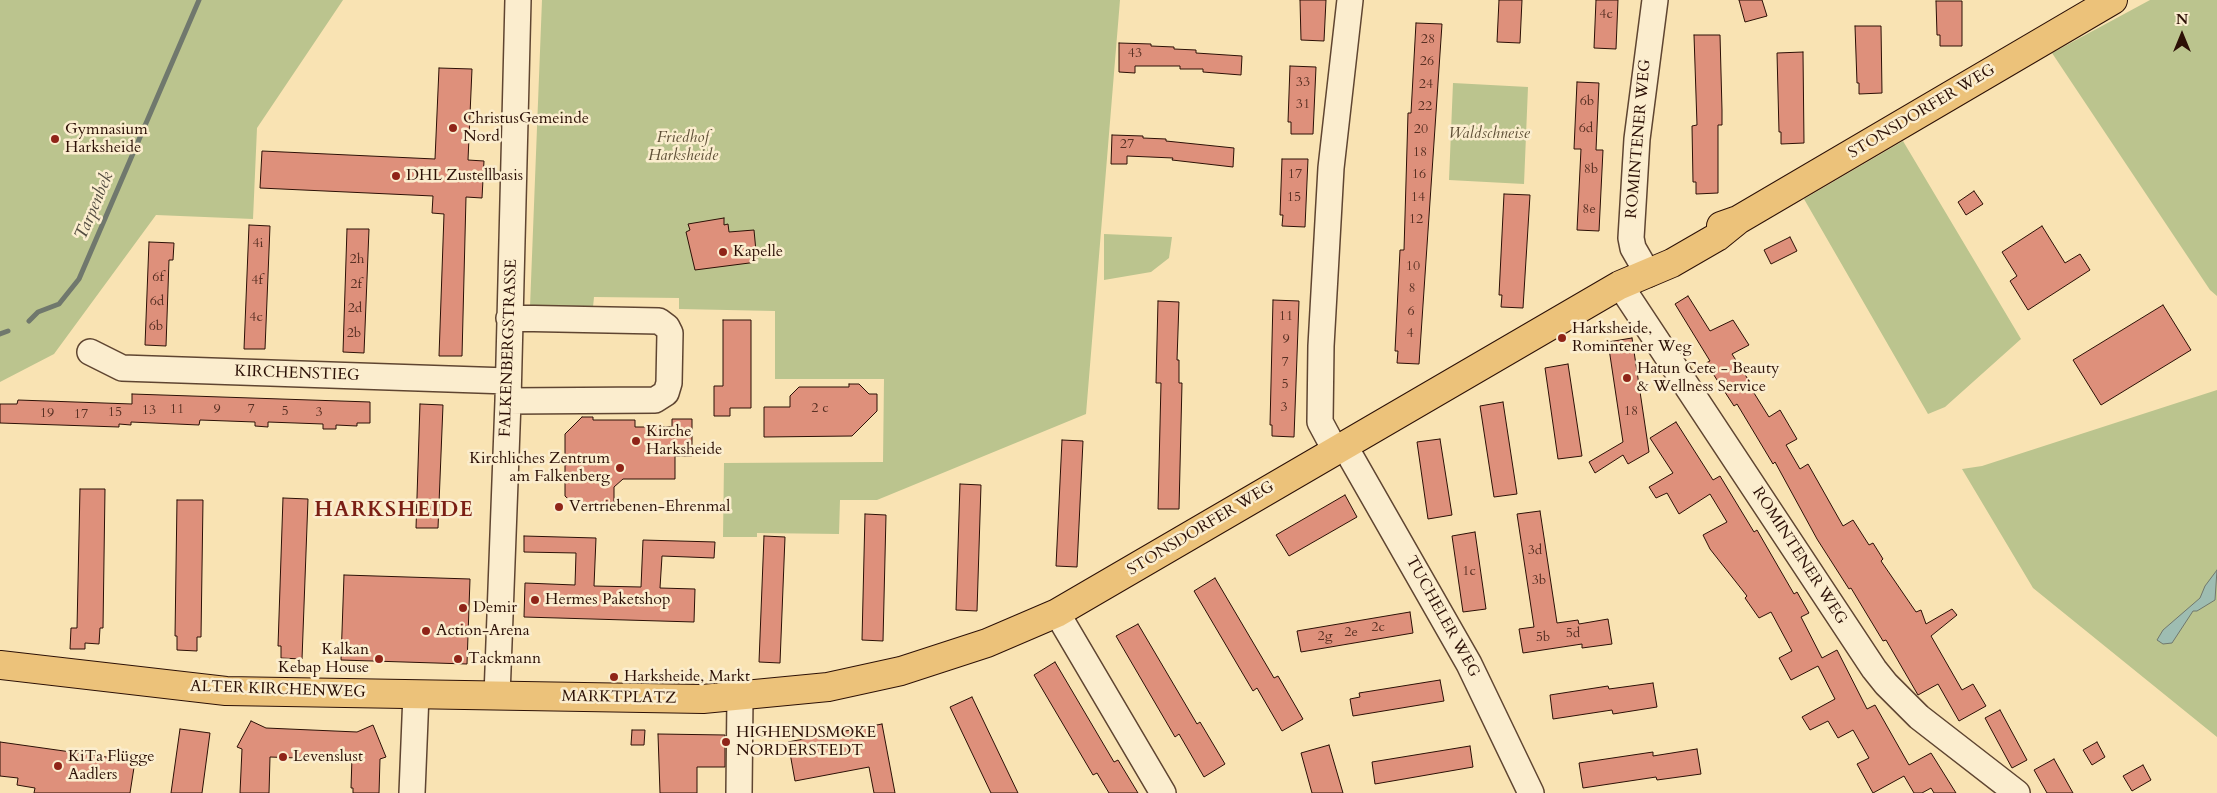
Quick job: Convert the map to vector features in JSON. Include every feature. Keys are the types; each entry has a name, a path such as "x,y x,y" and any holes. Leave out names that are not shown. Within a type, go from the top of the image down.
{"main road":[{"name":"STONSDORFER WEG","path":"740,696 828,687 900,671 987,643 1057,613 1636,276 1717,237 1738,220 2109,1"},
{"name":"ALTER KIRCHENWEG","path":"0,665 226,691 497,696"},
{"name":"MARKTPLATZ","path":"497,696 703,699 740,696"}],"street":[{"name":"FALKENBERGSTRASSE","path":"497,696 508,391 518,0"},
{"path":"1340,448 1320,420 1321,337 1331,168 1350,0"},
{"name":"ROMINTENER WEG","path":"1655,0 1641,99 1631,221 1631,243 1636,276 1874,669 1886,684 1919,717 2017,793"},
{"name":"KIRCHENSTIEG","path":"90,352 122,368 656,400 666,393 669,383 670,334 667,327 659,321 510,318"},
{"name":"TUCHELER WEG","path":"1340,448 1454,637 1496,716 1531,793"},
{"path":"1057,613 1163,793"},
{"path":"412,793 416,694"},
{"path":"739,793 740,696"}],"green space":[{"path":"0,0 343,0 257,128 253,219 156,215 54,354 0,382"},
{"name":"Friedhof Harksheide","path":"542,0 1120,0 1086,414 877,500 840,500 839,534 757,533 757,537 723,537 724,463 883,462 884,379 775,379 775,311 679,309 679,298 594,297 593,307 530,307"},
{"path":"2150,0 2217,0 2217,296 2210,290 2052,53"},
{"name":"Waldschneise","path":"1453,83 1528,87 1524,184 1449,180"},
{"path":"1903,141 2021,339 1945,407 1928,414 1804,199"},
{"path":"1104,234 1172,237 1169,258 1151,272 1104,280"},
{"path":"2217,390 2217,737 2033,588 1962,469 1982,466"}],"water":[{"path":"2217,570 2215,600 2197,611 2193,611 2172,643 2163,644 2157,640 2163,630 2200,598 2205,586"}],"building":[{"path":"1300,0 1326,0 1324,41 1301,40"},
{"path":"1499,0 1522,0 1520,43 1497,42"},
{"path":"1596,0 1618,0 1616,49 1594,48"},
{"path":"1739,0 1762,0 1767,16 1745,22"},
{"path":"1936,1 1962,1 1962,46 1940,46 1940,35 1937,35"},
{"path":"1416,23 1442,24 1419,364 1397,363 1398,351 1395,351 1400,250 1404,250 1408,113 1411,113"},
{"path":"1855,26 1881,26 1882,93 1859,94"},
{"path":"1694,35 1720,35 1722,125 1718,125 1718,193 1696,194 1696,182 1693,182 1692,126 1697,125"},
{"path":"1119,43 1151,44 1151,46 1196,50 1196,53 1242,56 1241,75 1203,72 1203,69 1180,69 1180,66 1135,66 1135,73 1119,72"},
{"path":"1803,52 1804,143 1781,144 1777,53"},
{"path":"1290,66 1316,67 1313,134 1291,134 1291,122 1288,122"},
{"path":"439,68 472,69 468,160 484,161 482,198 466,197 462,356 439,356 444,214 432,213 433,196 260,188 262,151 435,159"},
{"path":"1577,82 1599,83 1596,150 1603,150 1599,231 1577,230 1581,149 1574,149"},
{"path":"1112,135 1143,136 1143,138 1166,139 1166,141 1234,148 1233,167 1172,160 1173,158 1127,156 1127,164 1111,164"},
{"path":"1282,159 1308,159 1305,227 1282,226 1283,215 1280,215"},
{"path":"1974,191 1983,204 1966,215 1958,202"},
{"path":"1504,194 1530,195 1523,308 1501,307 1502,295 1499,295"},
{"name":"Kapelle","path":"724,218 724,225 728,224 729,232 754,230 757,262 695,270 686,232 690,230 688,224"},
{"path":"249,225 270,226 265,349 244,349"},
{"path":"2042,226 2065,263 2080,254 2090,270 2028,310 2010,281 2017,276 2002,252"},
{"path":"347,229 369,229 364,353 343,352"},
{"path":"1790,237 1797,251 1771,264 1764,250"},
{"path":"149,242 174,243 173,260 169,260 166,346 145,345"},
{"path":"1688,296 1710,331 1733,320 1749,345 1732,354 1769,417 1780,410 1797,439 1786,445 1800,469 1808,464 1843,526 1853,520 1869,545 1873,543 1883,559 1881,561 1916,612 1921,610 1926,624 1952,609 1957,615 1931,636 1962,690 1973,684 1986,706 1959,721 1938,684 1918,695 1886,640 1883,641 1851,588 1849,589 1817,539 1775,462 1773,464 1737,404 1734,406 1706,363 1710,361 1675,304"},
{"path":"1273,300 1299,301 1294,437 1272,436 1272,425 1270,425"},
{"path":"1158,301 1179,302 1177,360 1179,360 1179,383 1182,383 1179,509 1158,509 1161,383 1156,383"},
{"path":"2163,305 2191,350 2101,405 2073,360"},
{"path":"723,320 751,320 751,408 730,408 730,416 714,416 714,386 723,386"},
{"path":"1632,338 1649,452 1628,464 1623,455 1595,473 1589,462 1623,442 1608,342"},
{"path":"1568,364 1582,456 1558,459 1545,368"},
{"path":"849,384 859,384 869,394 877,394 877,411 852,436 764,437 764,407 790,407 790,396 799,387 849,387"},
{"path":"132,394 370,402 370,423 357,423 357,426 336,425 336,429 323,429 323,424 268,422 268,427 255,426 255,422 200,420 199,425 131,422 131,425 119,424 119,427 0,423 0,404 17,404 18,400 132,404"},
{"path":"1503,402 1517,494 1494,497 1480,406"},
{"path":"420,404 443,405 438,528 416,528"},
{"name":"Kirchliches Zentrum am Falkenberg","path":"582,417 593,417 593,420 635,420 635,427 672,427 672,419 692,419 692,456 675,456 675,479 623,479 614,487 614,512 582,512 565,496 565,434"},
{"path":"1676,422 1713,480 1720,476 1754,532 1757,530 1794,594 1797,592 1809,613 1801,617 1822,658 1837,650 1867,709 1875,705 1909,765 1931,753 1956,793 1934,793 1931,788 1922,793 1914,793 1904,776 1873,793 1857,764 1869,758 1853,730 1838,738 1828,721 1810,730 1802,717 1835,699 1818,666 1791,680 1779,658 1792,651 1771,612 1759,618 1745,598 1747,596 1710,549 1703,535 1727,522 1710,494 1679,514 1667,493 1656,498 1649,487 1673,473 1650,438"},
{"path":"1440,439 1452,515 1428,519 1417,442"},
{"path":"1062,440 1083,441 1077,567 1056,566"},
{"path":"960,484 981,485 977,611 956,610"},
{"path":"80,489 105,489 103,628 100,628 99,644 85,643 85,649 70,649 71,628 77,628"},
{"path":"1345,495 1357,517 1289,556 1276,535"},
{"path":"283,498 308,499 302,659 281,658 281,646 278,646"},
{"path":"177,500 203,500 201,637 197,637 197,651 177,650 177,636 175,636"},
{"path":"1540,511 1557,623 1578,620 1579,624 1608,619 1612,644 1582,648 1582,644 1523,653 1519,629 1534,627 1517,514"},
{"path":"865,514 886,515 883,641 862,640"},
{"path":"1475,532 1486,609 1463,612 1452,536"},
{"path":"524,536 596,538 594,586 641,587 643,540 715,542 714,558 662,556 660,588 695,589 694,622 524,617 525,583 575,585 576,553 524,552"},
{"path":"764,536 785,537 780,663 759,662"},
{"path":"344,575 470,579 467,664 341,660"},
{"path":"1215,578 1274,678 1278,676 1303,719 1282,731 1257,688 1253,691 1194,591"},
{"path":"1410,612 1413,633 1301,652 1297,631"},
{"path":"1138,624 1197,724 1200,722 1225,764 1204,777 1179,734 1175,737 1116,636"},
{"path":"1055,662 1114,762 1118,760 1138,793 1109,793 1097,773 1093,775 1034,675"},
{"path":"1440,680 1444,701 1353,716 1350,699 1360,697 1359,693"},
{"path":"1653,683 1657,707 1613,714 1612,710 1553,719 1550,695 1608,686 1609,689"},
{"path":"972,697 1018,793 991,793 950,707"},
{"path":"2000,710 2027,760 2012,768 1985,718"},
{"name":"Levenslust","path":"251,721 266,728 357,732 373,725 386,757 380,759 379,793 353,793 353,788 351,788 352,757 325,756 325,759 270,757 269,793 240,793 242,749 237,747"},
{"path":"882,724 895,793 874,793 869,767 795,781 788,742"},
{"path":"180,729 210,733 202,793 171,793"},
{"path":"632,730 645,730 644,745 631,745"},
{"path":"658,734 725,735 725,767 697,767 697,793 660,793"},
{"path":"0,742 135,761 130,793 34,793 35,788 17,785 18,778 0,776"},
{"path":"2097,742 2105,757 2092,765 2083,750"},
{"path":"1329,745 1343,793 1312,793 1301,753"},
{"path":"1470,746 1473,767 1375,784 1372,762"},
{"path":"1697,749 1701,774 1657,780 1656,777 1583,788 1579,763 1653,752 1653,756"},
{"path":"2054,759 2073,793 2047,793 2034,770"},
{"path":"2143,765 2151,780 2132,791 2123,776"}],"waterway":[{"name":"Tarpenbek","path":"29,321 38,312 59,304 79,279 199,0"},
{"name":"Tarpenbek","path":"0,334 8,331"}],"place":[{"name":"ChristusGemeinde Nord","path":"453,128"},
{"name":"Gymnasium Harksheide","path":"55,139"},
{"name":"DHL Zustellbasis","path":"396,176"},
{"name":"Kapelle","path":"723,252"},
{"name":"Harksheide, Romintener Weg","path":"1562,338"},
{"name":"Hatun Cete - Beauty & Wellness Service","path":"1627,378"},
{"name":"Kirche Harksheide","path":"636,441"},
{"name":"Kirchliches Zentrum am Falkenberg","path":"620,468"},
{"name":"Vertriebenen-Ehrenmal","path":"559,507"},
{"name":"Hermes Paketshop","path":"535,600"},
{"name":"Demir","path":"463,608"},
{"name":"Action-Arena","path":"426,631"},
{"name":"Kalkan Kebap House","path":"379,659"},
{"name":"Tackmann","path":"458,659"},
{"name":"Harksheide, Markt","path":"614,677"},
{"name":"HIGHENDSMOKE NORDERSTEDT","path":"726,742"},
{"name":"Levenslust","path":"283,757"},
{"name":"KiTa Flügge Aadlers","path":"58,766"}],"district":[{"name":"HARKSHEIDE","path":"394,511"}]}
